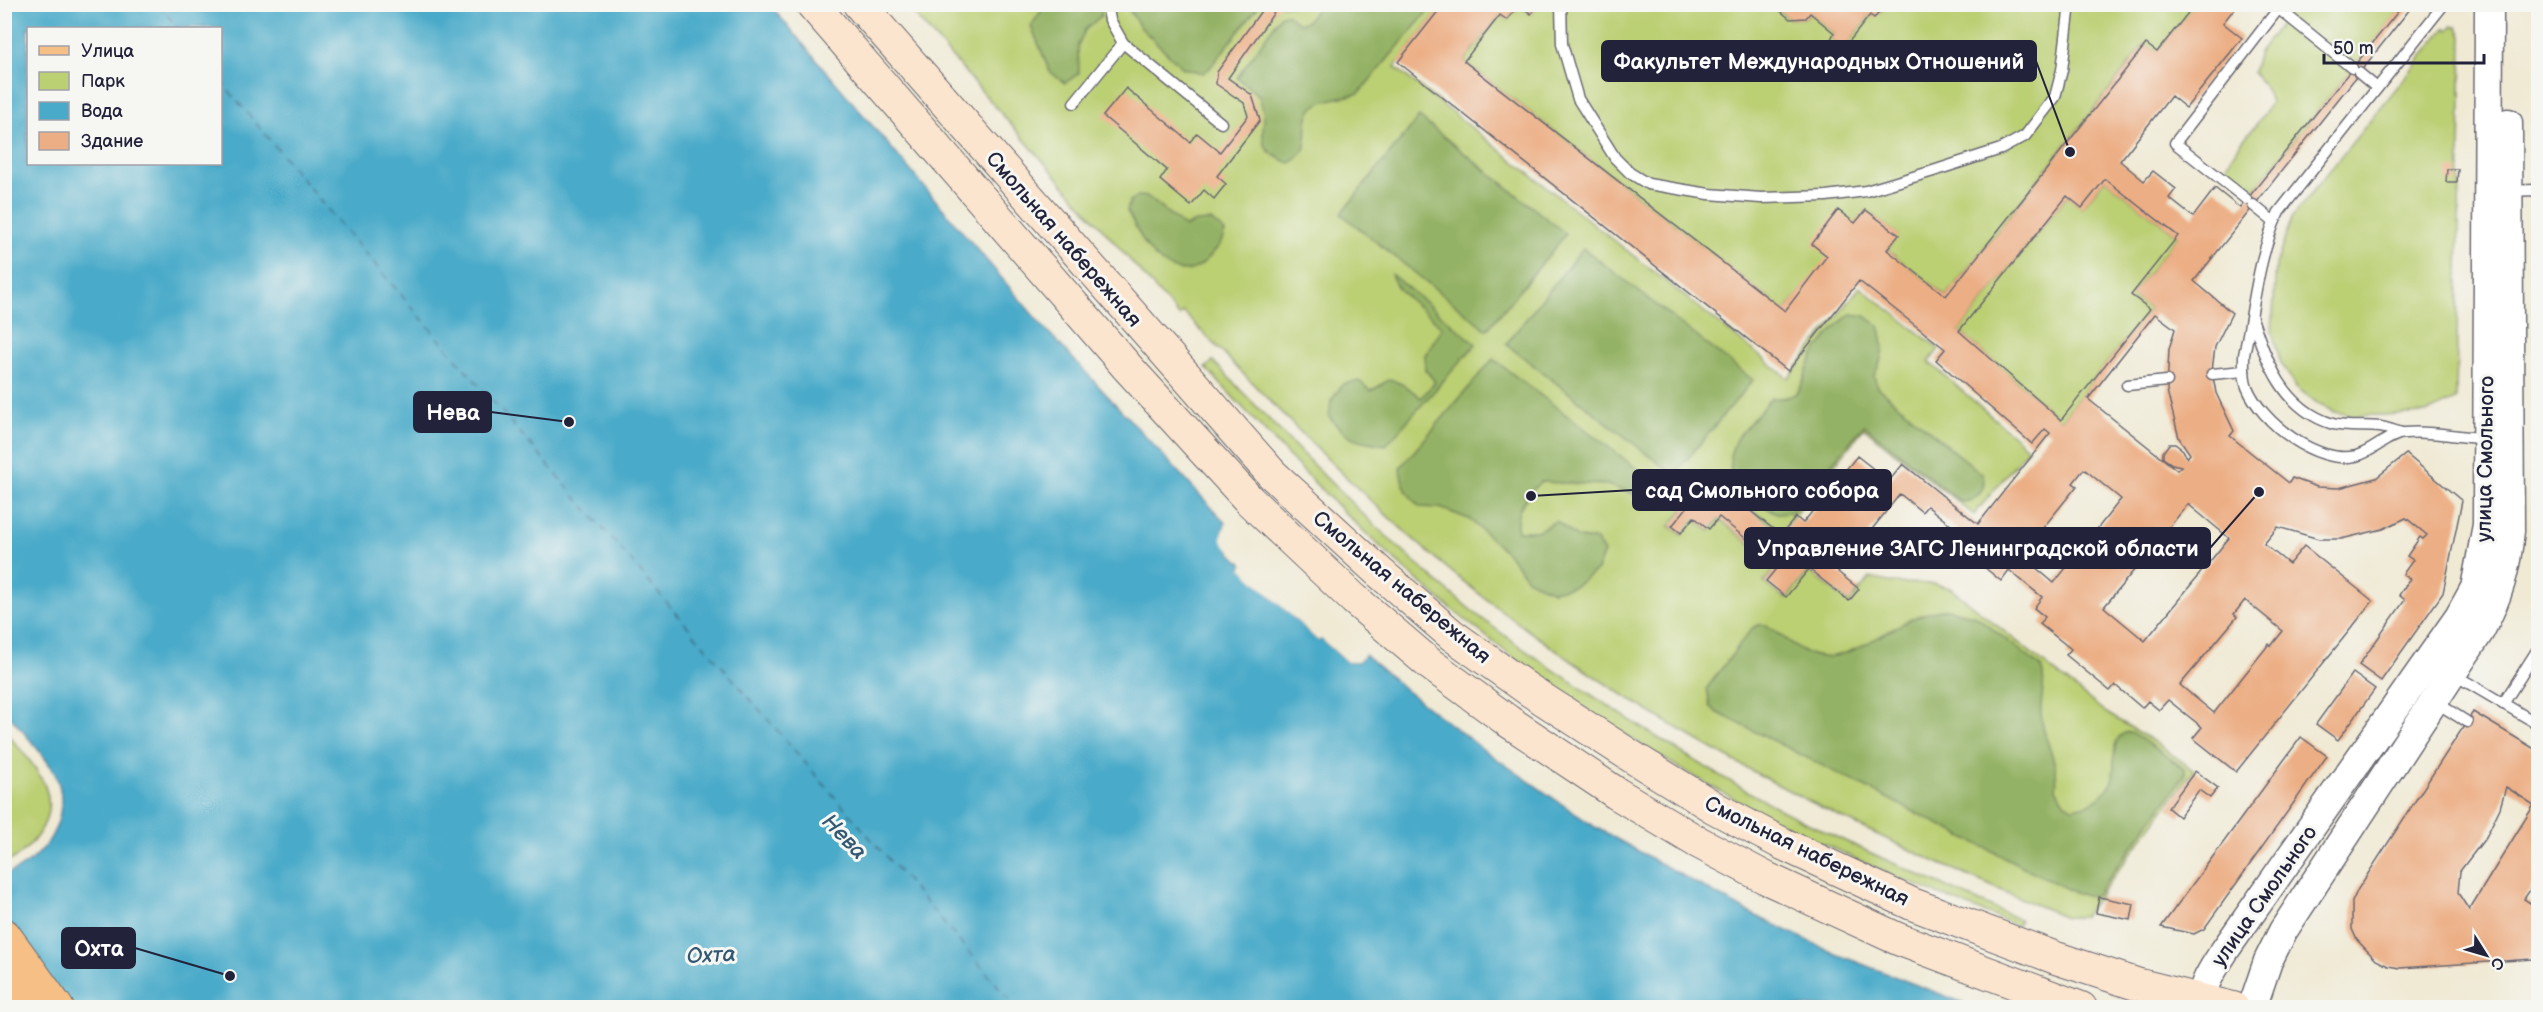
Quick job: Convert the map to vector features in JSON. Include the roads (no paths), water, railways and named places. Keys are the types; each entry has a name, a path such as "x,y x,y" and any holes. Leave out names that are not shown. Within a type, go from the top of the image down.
{"main road":[{"name":"Смольная набережная","path":"812,4 1121,360 1250,501 1354,599 1430,664 1508,721 1616,793 1746,868 1898,939 2081,1008"},
{"name":"Смольная набережная","path":"859,4 1272,474 1378,572 1452,635 1529,690 1636,760 1715,808 1783,844 1912,903 2001,937 2136,984 2202,1004 2233,1008"},
{"path":"4,935 57,1008"},
{"path":"4,985 21,1008"}],"street":[{"name":"улица Смольного","path":"2202,1004 2209,976 2225,950 2369,772 2441,666 2459,617 2475,588 2487,525 2499,438 2498,191 2488,4"},
{"name":"улица Смольного","path":"2498,191 2508,4"},
{"name":"улица Смольного","path":"2252,1008 2268,961 2369,772"}],"lane":[{"path":"1107,4 1110,20 1123,43 1221,123"},
{"path":"1561,4 1562,44 1578,99 1615,158 1630,173 1648,184 1709,194 1761,198 1826,196 1866,191 2001,149 2025,136 2055,97 2062,70 2070,4"},
{"path":"2402,433 2356,456 2329,457 2306,447 2281,429 2259,406 2247,387 2244,355 2270,230 2279,212 2444,4"},
{"path":"2274,222 2175,142 2281,7 2377,88"},
{"path":"1074,103 1123,43"},
{"path":"2498,191 2534,190 2538,194"},
{"path":"2252,318 2270,369 2282,388 2314,414 2332,423 2353,427 2380,427 2402,433 2499,438"},
{"path":"2212,374 2244,371"},
{"path":"2127,386 2167,381"},
{"path":"2503,704 2538,648"},
{"path":"2441,666 2538,724"},
{"path":"2423,693 2467,722"}],"water":[{"name":"Нева","path":"5,4 770,5 1039,322 1226,523 1222,535 1224,541 1244,565 1241,567 1318,641 1321,639 1347,662 1358,662 1365,655 1407,691 1484,750 1595,827 1748,912 1836,954 1974,1007 5,1008 5,874 19,868 43,848 52,836 61,807 56,776 40,752 5,710"}],"place":[{"name":"Факультет Международных Отношений","path":"2070,152"},
{"name":"Нева","path":"569,422"},
{"name":"Управление ЗАГС Ленинградской области","path":"2259,492"},
{"name":"сад Смольного собора","path":"1531,496"},
{"name":"Охта","path":"230,976"}]}
